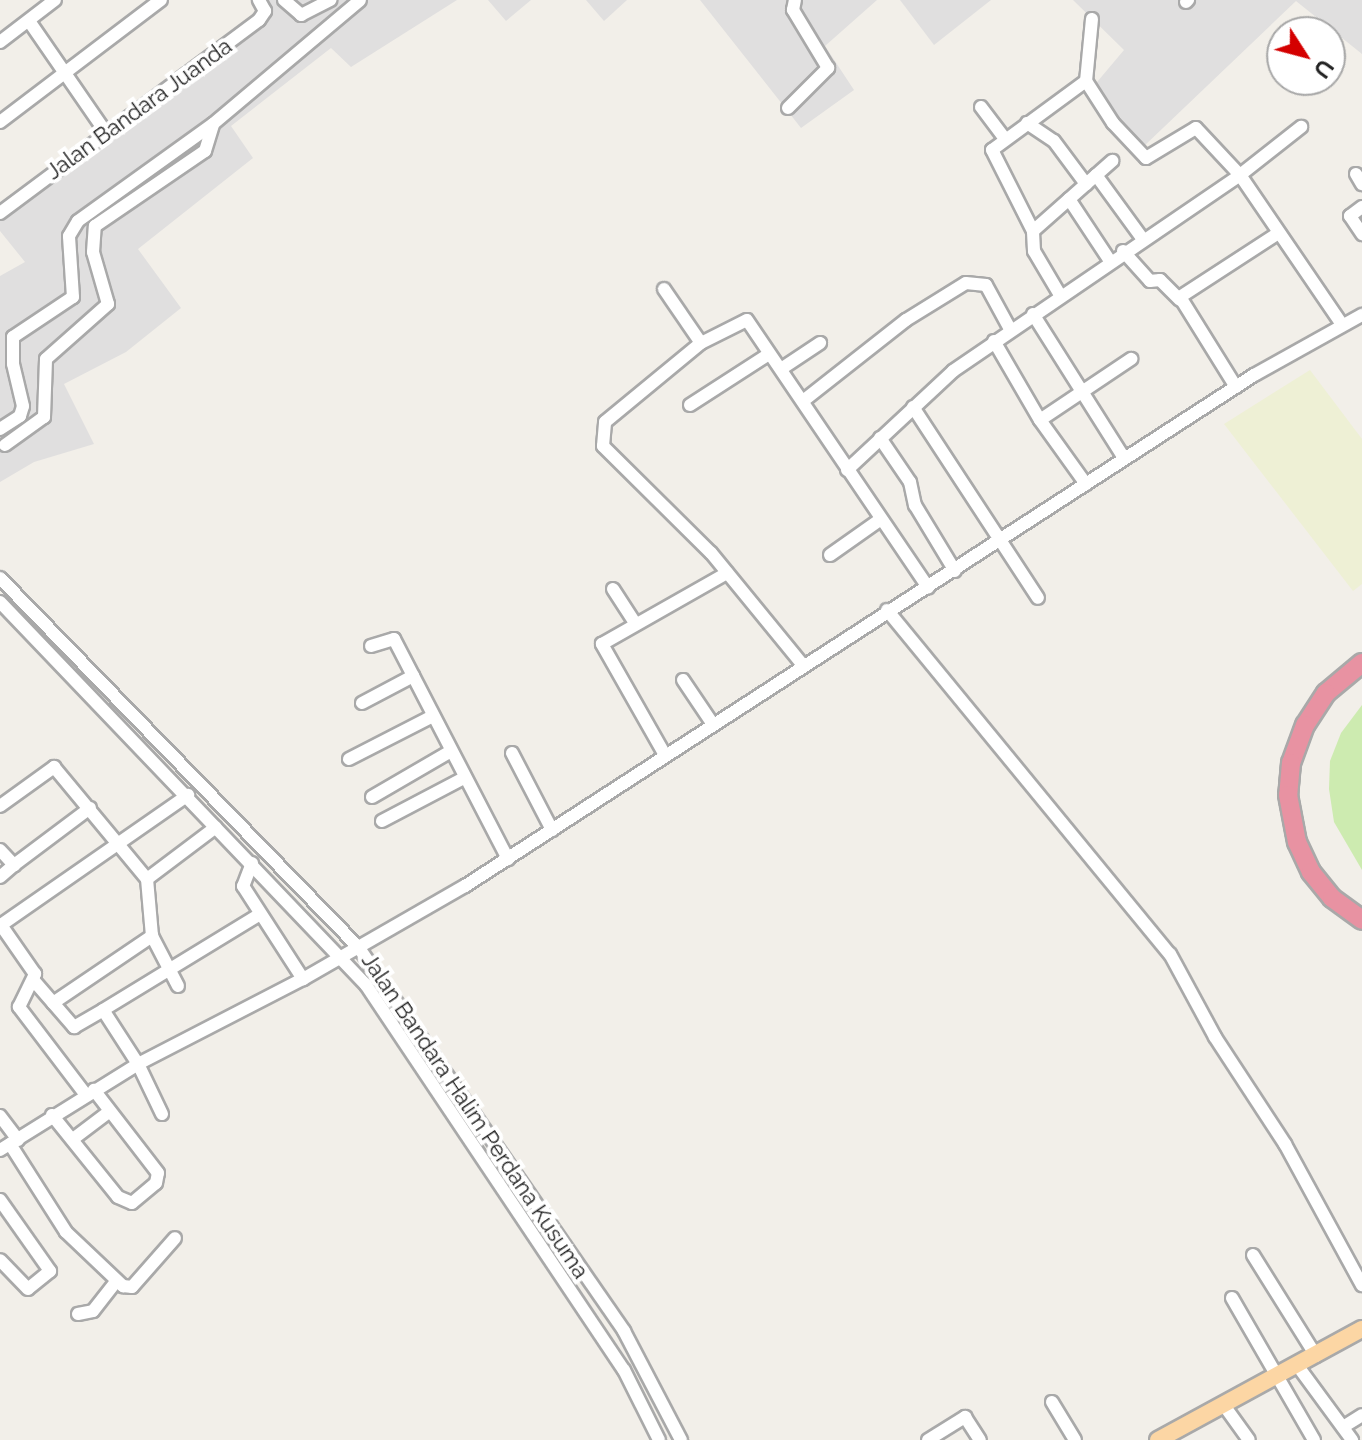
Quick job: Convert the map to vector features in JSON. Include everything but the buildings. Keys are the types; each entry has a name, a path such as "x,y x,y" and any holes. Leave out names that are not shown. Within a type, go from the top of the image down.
{"highway":[{"path":"1362,663 1326,693 1305,725 1291,763 1288,795 1297,842 1311,872 1332,898 1362,920"}],"main road":[{"path":"1158,1440 1362,1329"}],"street":[{"path":"0,42 55,0"},
{"path":"0,122 161,0"},
{"name":"Jalan Bandara Juanda","path":"0,213 105,131 259,20 265,11 259,0"},
{"path":"284,0 301,15 330,0"},
{"path":"91,314 73,297 69,236 85,213 213,124 360,0"},
{"path":"788,108 828,68 793,10 795,0"},
{"path":"1092,19 1086,81 1113,123 1146,158 1196,128 1240,175 1277,234 1341,323"},
{"path":"29,21 105,131"},
{"path":"1060,295 1034,251 1033,231 993,158 992,150 1004,137 1086,81"},
{"path":"981,107 1004,137"},
{"path":"1027,123 1052,139 1142,238"},
{"path":"95,226 205,151 212,140 213,124"},
{"path":"847,470 913,407 994,341 1142,238 1240,175 1301,127"},
{"path":"1033,231 1112,161"},
{"path":"1069,199 1110,261"},
{"path":"1362,207 1350,217 1362,234"},
{"path":"1,442 44,417 45,363 91,314 106,307 108,300 93,252 95,226 85,213"},
{"path":"1180,300 1184,291 1277,234"},
{"path":"1123,251 1150,281 1160,280 1180,300 1236,387"},
{"path":"803,401 906,320 966,283 986,285 1010,329"},
{"path":"664,289 701,343"},
{"path":"1,442 20,416 23,406 13,364 13,337 73,297"},
{"path":"1033,314 1124,458"},
{"path":"9,1145 99,1100 508,859 802,664 955,571 1124,458 1341,323 1362,315"},
{"path":"802,664 727,573 603,446 601,433 624,404 701,343 747,320 928,587"},
{"path":"994,341 1040,420 1086,484"},
{"path":"781,369 820,343"},
{"path":"690,405 769,354"},
{"path":"1040,420 1131,359"},
{"path":"913,407 1038,598"},
{"path":"880,438 910,482 915,505 955,571"},
{"path":"830,555 881,519"},
{"path":"665,755 602,652 604,641 727,573"},
{"name":"Jalan Bandara Halim Perdana Kusuma","path":"0,578 359,948 441,1061 624,1331 681,1440"},
{"path":"613,589 635,623"},
{"name":"Jalan Bandara Halim Perdana Kusuma","path":"0,602 184,798 343,957 624,1370 659,1440"},
{"path":"887,610 1170,954 1215,1037 1285,1144 1360,1278"},
{"path":"371,646 394,639 508,859"},
{"path":"362,703 413,676"},
{"path":"683,680 712,723"},
{"path":"349,759 433,716"},
{"path":"372,797 451,751"},
{"path":"512,753 552,830"},
{"path":"0,806 54,767 147,879 152,936 178,986"},
{"path":"382,821 464,778"},
{"path":"199,785 120,845 1,925 35,982 74,1027 260,914"},
{"path":"0,877 90,808"},
{"path":"147,879 216,827"},
{"path":"0,850 14,865"},
{"path":"252,863 243,886 303,979"},
{"path":"53,1003 152,936"},
{"path":"35,982 19,1007 158,1173 148,1191 130,1204 120,1200 58,1121"},
{"path":"103,1010 142,1073 162,1114"},
{"path":"424,1072 441,1061"},
{"path":"73,1139 99,1100"},
{"path":"0,1116 9,1145 66,1232 116,1282 132,1287 175,1238"},
{"path":"0,1200 50,1271 28,1289 0,1260"},
{"path":"1253,1255 1316,1356"},
{"path":"78,1314 93,1311 116,1282"},
{"path":"1232,1298 1314,1440"},
{"path":"1297,1365 1352,1440"},
{"path":"1052,1402 1075,1440"},
{"path":"1223,1404 1249,1440"},
{"path":"1343,1427 1362,1415"},
{"path":"928,1440 965,1417 980,1440"}],"shaded area":[{"path":"263,0 457,0 351,67 331,48 231,126 253,158 138,249 181,308 126,352 64,384 94,444 34,462 0,482 0,276 25,262 0,231 0,215 267,5"},
{"path":"488,0 531,0 506,21"},
{"path":"586,0 627,0 604,21"},
{"path":"700,0 877,0 825,46 854,90 801,128"},
{"path":"900,0 991,0 934,45"},
{"path":"1073,0 1362,0 1362,54 1346,41 1346,16 1315,16 1296,1 1280,16 1266,16 1266,30 1142,148 1092,88 1124,50"}],"green space":[{"path":"1310,370 1362,439 1362,584 1353,591 1224,424"},
{"path":"1362,705 1362,870 1334,822 1329,789 1330,761 1341,733"}]}
